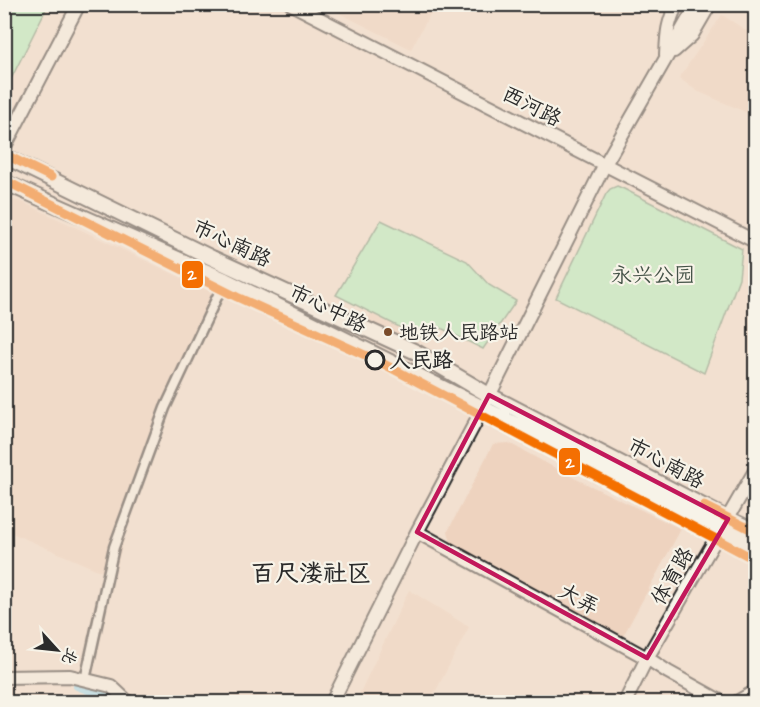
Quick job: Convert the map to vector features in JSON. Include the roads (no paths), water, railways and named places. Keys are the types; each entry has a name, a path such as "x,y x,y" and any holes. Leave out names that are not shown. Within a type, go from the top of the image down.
{"main road":[{"name":"市心南路","path":"4,156 212,258 416,352 489,395 725,524"},
{"name":"市心中路","path":"4,182 225,280 483,408 725,524 756,532"},
{"name":"市心中路","path":"725,524 756,549"}],"street":[{"path":"4,148 79,4"},
{"name":"西河路","path":"291,4 756,242"},
{"path":"666,57 667,30 677,4"},
{"path":"666,57 692,35 710,4"},
{"path":"332,702 604,166 697,5"},
{"path":"85,680 114,547 165,408 225,280"},
{"name":"体育路","path":"625,702 647,658 756,469"},
{"name":"大弄","path":"417,532 647,658 722,702"},
{"path":"4,677 70,676 111,686 128,702"},
{"path":"737,702 756,691"}],"waterway":[{"path":"77,686 115,702"}],"place":[{"name":"地铁人民路站","path":"388,332"},
{"name":"人民路","path":"375,360"}],"district":[{"name":"百尺溇社区","path":"311,573"}],"park label":[{"name":"永兴公园","path":"653,275"}]}
